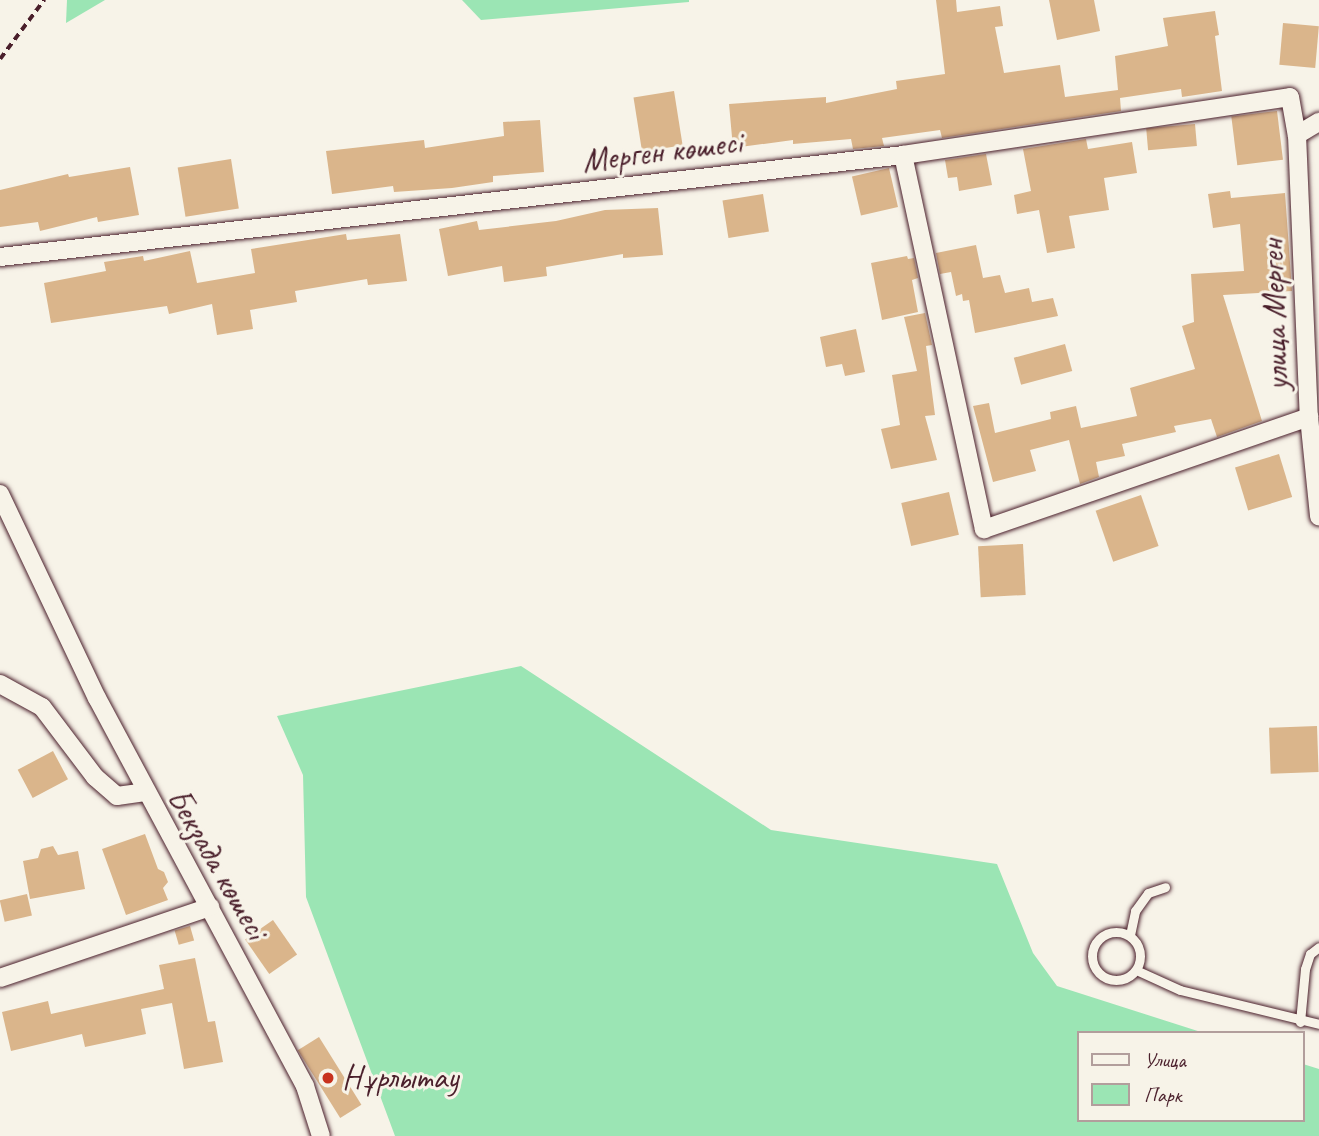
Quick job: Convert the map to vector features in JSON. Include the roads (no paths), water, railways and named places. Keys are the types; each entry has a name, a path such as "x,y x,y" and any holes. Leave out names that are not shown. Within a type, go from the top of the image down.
{"street":[{"name":"Мерген көшесі","path":"0,257 903,155 1290,97 1297,135"},
{"path":"1297,135 1319,122"},
{"name":"улица Мерген","path":"1297,135 1309,417 1319,516"},
{"path":"903,155 984,529 1309,417"},
{"path":"0,494 97,698 147,792"},
{"name":"Бекзада көшесі","path":"0,684 43,707 95,777 117,796 147,792 305,1086 321,1136"},
{"path":"0,978 210,907"}],"lane":[{"path":"1130,935 1135,911 1148,893 1165,887"},
{"path":"1118,931 1130,935 1138,945 1140,958 1136,970 1126,978 1114,980 1102,976 1093,966 1091,954 1096,942 1105,933 1118,931"},
{"path":"1300,1021 1305,970 1310,954 1319,947"},
{"path":"1136,970 1180,990 1319,1024"}],"place":[{"name":"Нұрлытау","path":"328,1078"}]}
